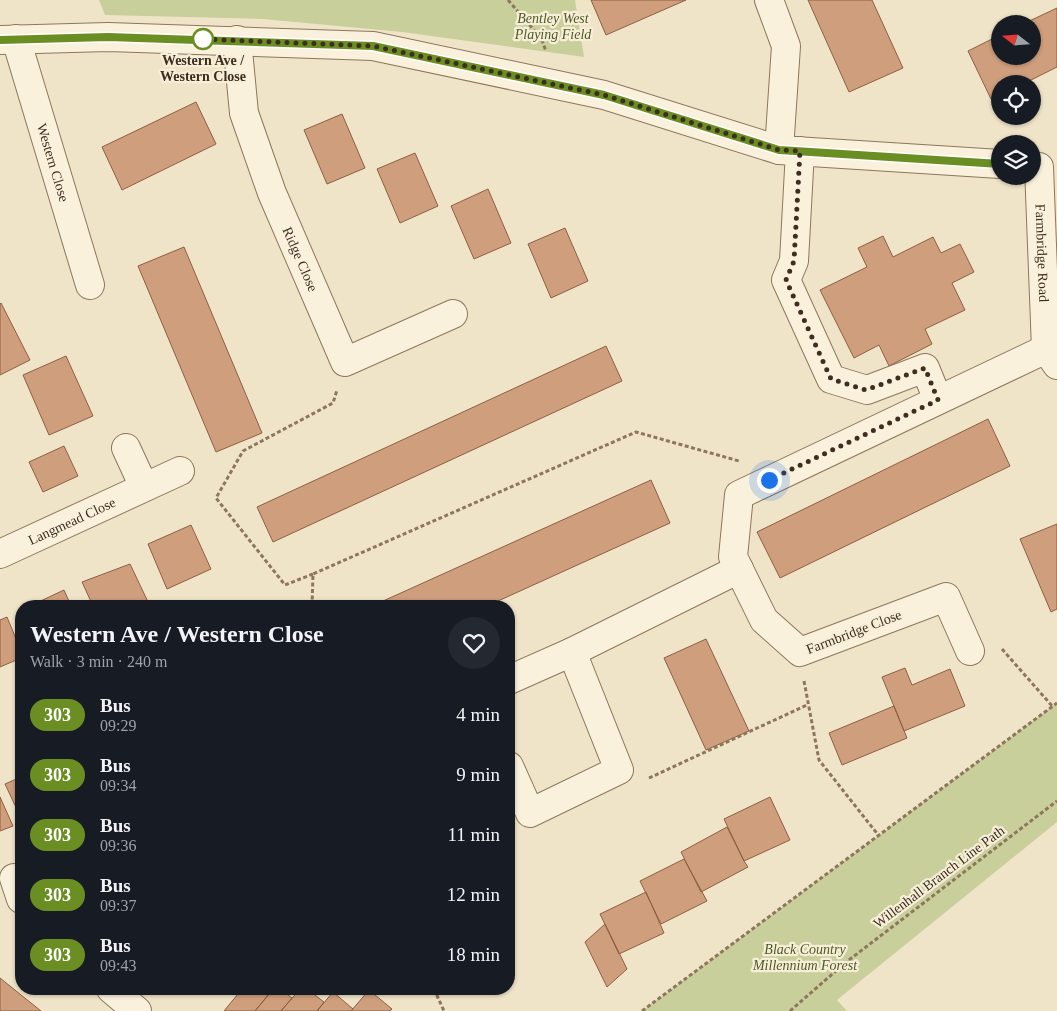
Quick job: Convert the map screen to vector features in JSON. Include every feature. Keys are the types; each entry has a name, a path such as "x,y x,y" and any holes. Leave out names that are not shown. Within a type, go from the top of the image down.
{"street":[{"path":"770,0 786,46 794,261 786,280 831,379 866,390 925,368 938,400"},
{"path":"8,39 108,37 373,46 604,95 790,151 991,163"},
{"name":"Western Close","path":"8,39 90,285"},
{"name":"Ridge Close","path":"238,40 244,113 272,193 345,362"},
{"name":"Farmbridge Road","path":"1043,166 1051,357"},
{"path":"345,362 453,314"},
{"name":"Farmbridge Close","path":"970,651 946,596 800,652 764,620 732,557 739,495 938,400 1051,357"},
{"path":"126,448 144,487"},
{"name":"Langmead Close","path":"0,554 180,471"},
{"path":"515,677 572,652 739,569"},
{"path":"515,779 530,813 619,770 572,652"},
{"path":"118,995 137,1011"}],"path":[{"path":"508,0 541,38 557,85"},
{"path":"345,362 333,403 243,451 216,498 285,586 636,432 784,473"},
{"path":"312,600 313,574"},
{"path":"970,651 997,643 1053,707"},
{"path":"800,652 807,705 819,760 879,836"},
{"path":"642,1011 1057,703"},
{"path":"619,770 647,779 807,705"},
{"name":"Willenhall Branch Line Path","path":"790,1011 845,963 1057,801"},
{"path":"437,995 444,1011"}],"green space":[{"name":"Bentley West Playing Field","path":"99,0 575,0 584,57 402,32 263,19 105,15"},
{"name":"Black Country Millennium Forest","path":"1057,703 1057,822 837,1000 847,1011 642,1011"}],"building":[{"path":"591,0 686,0 606,35"},
{"path":"808,0 872,0 903,68 849,92"},
{"path":"1057,8 1057,67 1041,75 991,75 991,99 968,51 991,40 991,65 1041,65 1041,16"},
{"path":"196,102 216,144 122,190 102,147"},
{"path":"342,114 365,168 327,184 304,130"},
{"path":"415,153 438,206 400,223 377,169"},
{"path":"488,189 511,243 474,259 451,206"},
{"path":"565,228 588,281 551,298 528,244"},
{"path":"883,236 893,257 933,237 941,253 960,244 974,272 952,283 965,310 925,329 932,344 889,366 879,345 854,358 820,290 867,267 858,248"},
{"path":"184,247 262,433 216,452 138,266"},
{"path":"0,304 30,360 0,375"},
{"path":"606,346 622,381 273,542 257,507"},
{"path":"66,356 93,416 49,435 23,375"},
{"path":"988,419 1010,466 780,578 757,532"},
{"path":"64,446 78,476 43,492 29,462"},
{"path":"651,480 670,523 500,600 385,600"},
{"path":"1057,524 1057,609 1051,612 1020,539"},
{"path":"191,525 211,569 167,589 148,544"},
{"path":"130,564 147,600 90,600 82,582"},
{"path":"64,590 68,600 43,600"},
{"path":"7,617 15,636 15,661 0,667 0,620"},
{"path":"706,639 749,731 706,750 664,658"},
{"path":"905,668 912,685 950,669 965,706 904,731 882,677"},
{"path":"894,706 907,738 842,765 829,733"},
{"path":"15,780 15,805 5,784"},
{"path":"0,797 13,826 0,831"},
{"path":"770,797 790,840 744,861 724,819"},
{"path":"727,827 748,867 701,892 681,852"},
{"path":"684,859 707,901 661,924 640,881"},
{"path":"646,892 664,933 619,954 600,914"},
{"path":"605,924 627,969 607,987 585,942"},
{"path":"0,978 15,990 15,995 21,995 41,1011 0,1011"},
{"path":"237,995 268,995 255,1011 224,1011"},
{"path":"268,995 288,995 292,998 281,1011 255,1011"},
{"path":"295,995 315,995 324,1002 317,1011 281,1011"},
{"path":"330,995 337,995 353,1009 351,1011 317,1011"},
{"path":"365,995 375,995 392,1009 390,1011 351,1011"}],"bus line":[{"name":"303","path":"0,40 108,37 373,46 604,95 779,150 991,163"}],"place":[{"name":"Western Ave / Western Close","path":"203,39"}],"route":[{"path":"203,39 200,39 373,46 604,95 779,150 800,151 794,261 786,280 831,379 866,390 925,368 938,400 769,480"}]}
